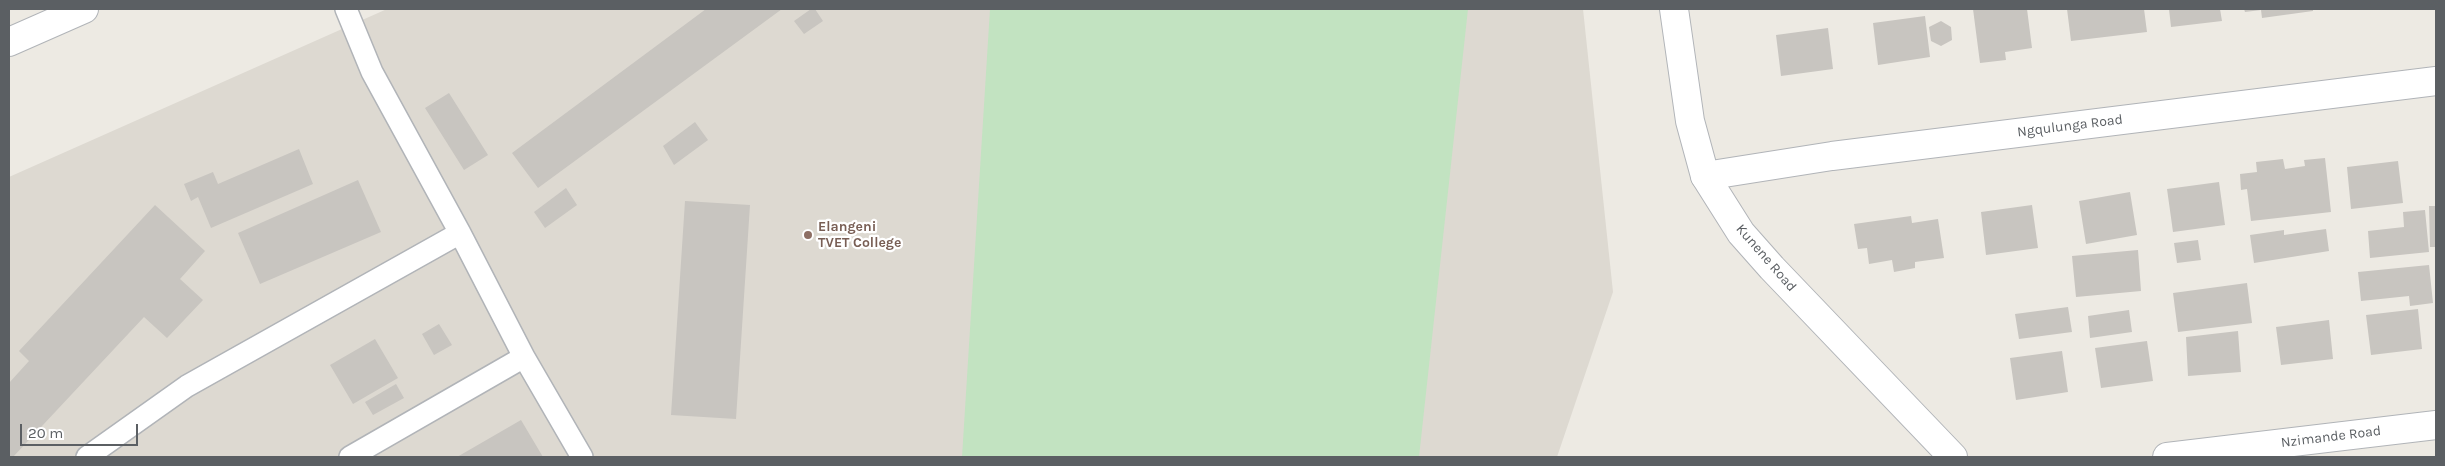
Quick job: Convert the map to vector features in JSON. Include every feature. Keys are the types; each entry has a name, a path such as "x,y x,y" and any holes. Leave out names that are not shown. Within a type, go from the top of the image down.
{"street":[{"path":"9,42 84,9"},
{"name":"Kunene Road","path":"1674,9 1690,121 1705,176 1741,233 1772,268 1953,457"},
{"name":"Ngqulunga Road","path":"1705,176 1832,156 2436,81"},
{"name":"Nzimande Road","path":"2167,457 2436,425"}],"lane":[{"path":"346,9 372,72 460,233 524,357 582,457"},
{"path":"87,457 187,386 460,233"},
{"path":"350,457 524,357"}],"shaded area":[{"name":"Elangeni TVET College","path":"387,9 1583,9 1613,292 1557,457 9,457 9,177"}],"green space":[{"path":"990,9 1468,9 1419,457 962,457"}],"building":[{"path":"706,9 782,9 538,188 512,153"},
{"path":"811,9 815,9 823,21 804,34 794,21"},
{"path":"1973,9 2027,9 2032,48 2005,52 2006,60 1980,63"},
{"path":"2067,9 2144,9 2147,32 2071,41"},
{"path":"2169,9 2220,9 2222,21 2171,27"},
{"path":"2244,9 2313,9 2313,11 2262,18 2261,10 2245,12"},
{"path":"1925,16 1930,57 1878,65 1873,23"},
{"path":"1941,21 1951,27 1952,40 1941,46 1931,41 1929,27"},
{"path":"1828,28 1833,69 1781,76 1776,35"},
{"path":"449,93 488,155 464,170 425,108"},
{"path":"695,122 708,140 674,165 663,146"},
{"path":"299,149 313,184 211,228 198,197 191,201 184,184 213,172 218,184"},
{"path":"2325,158 2331,212 2251,221 2247,189 2241,190 2240,174 2257,172 2256,162 2283,159 2285,169 2305,166 2304,160"},
{"path":"2398,161 2403,203 2351,209 2347,167"},
{"path":"358,180 381,232 260,284 238,233"},
{"path":"2219,182 2225,225 2173,232 2167,189"},
{"path":"566,188 577,205 545,228 534,212"},
{"path":"2130,192 2137,235 2086,244 2079,201"},
{"path":"685,201 750,205 736,419 671,415"},
{"path":"155,205 205,251 180,279 203,300 167,338 144,317 13,457 9,457 9,383 29,361 19,351"},
{"path":"2032,205 2038,248 1986,255 1981,212"},
{"path":"2429,206 2436,206 2436,247 2430,247"},
{"path":"2425,210 2429,252 2370,258 2368,231 2404,227 2403,212"},
{"path":"1911,216 1912,223 1938,219 1944,258 1915,262 1915,268 1894,272 1892,260 1869,264 1867,248 1858,249 1854,224"},
{"path":"2326,229 2329,251 2254,263 2250,235 2284,230 2284,235"},
{"path":"2198,240 2201,260 2177,263 2174,243"},
{"path":"2138,250 2141,291 2076,297 2072,256"},
{"path":"2429,265 2433,303 2410,306 2409,296 2361,301 2358,272"},
{"path":"2247,283 2252,323 2178,332 2173,293"},
{"path":"2068,307 2072,332 2019,339 2015,314"},
{"path":"2418,309 2422,349 2371,355 2366,315"},
{"path":"2129,310 2132,332 2090,338 2088,316"},
{"path":"2329,320 2333,359 2281,365 2276,327"},
{"path":"439,324 452,345 434,355 422,334"},
{"path":"2238,331 2241,372 2188,376 2186,337"},
{"path":"375,339 398,378 353,404 330,365"},
{"path":"2147,341 2153,381 2101,388 2095,348"},
{"path":"2062,351 2068,392 2016,400 2010,358"},
{"path":"396,384 404,398 373,415 365,402"},
{"path":"521,420 543,457 457,457"}],"place":[{"name":"Elangeni TVET College","path":"808,235"}]}
